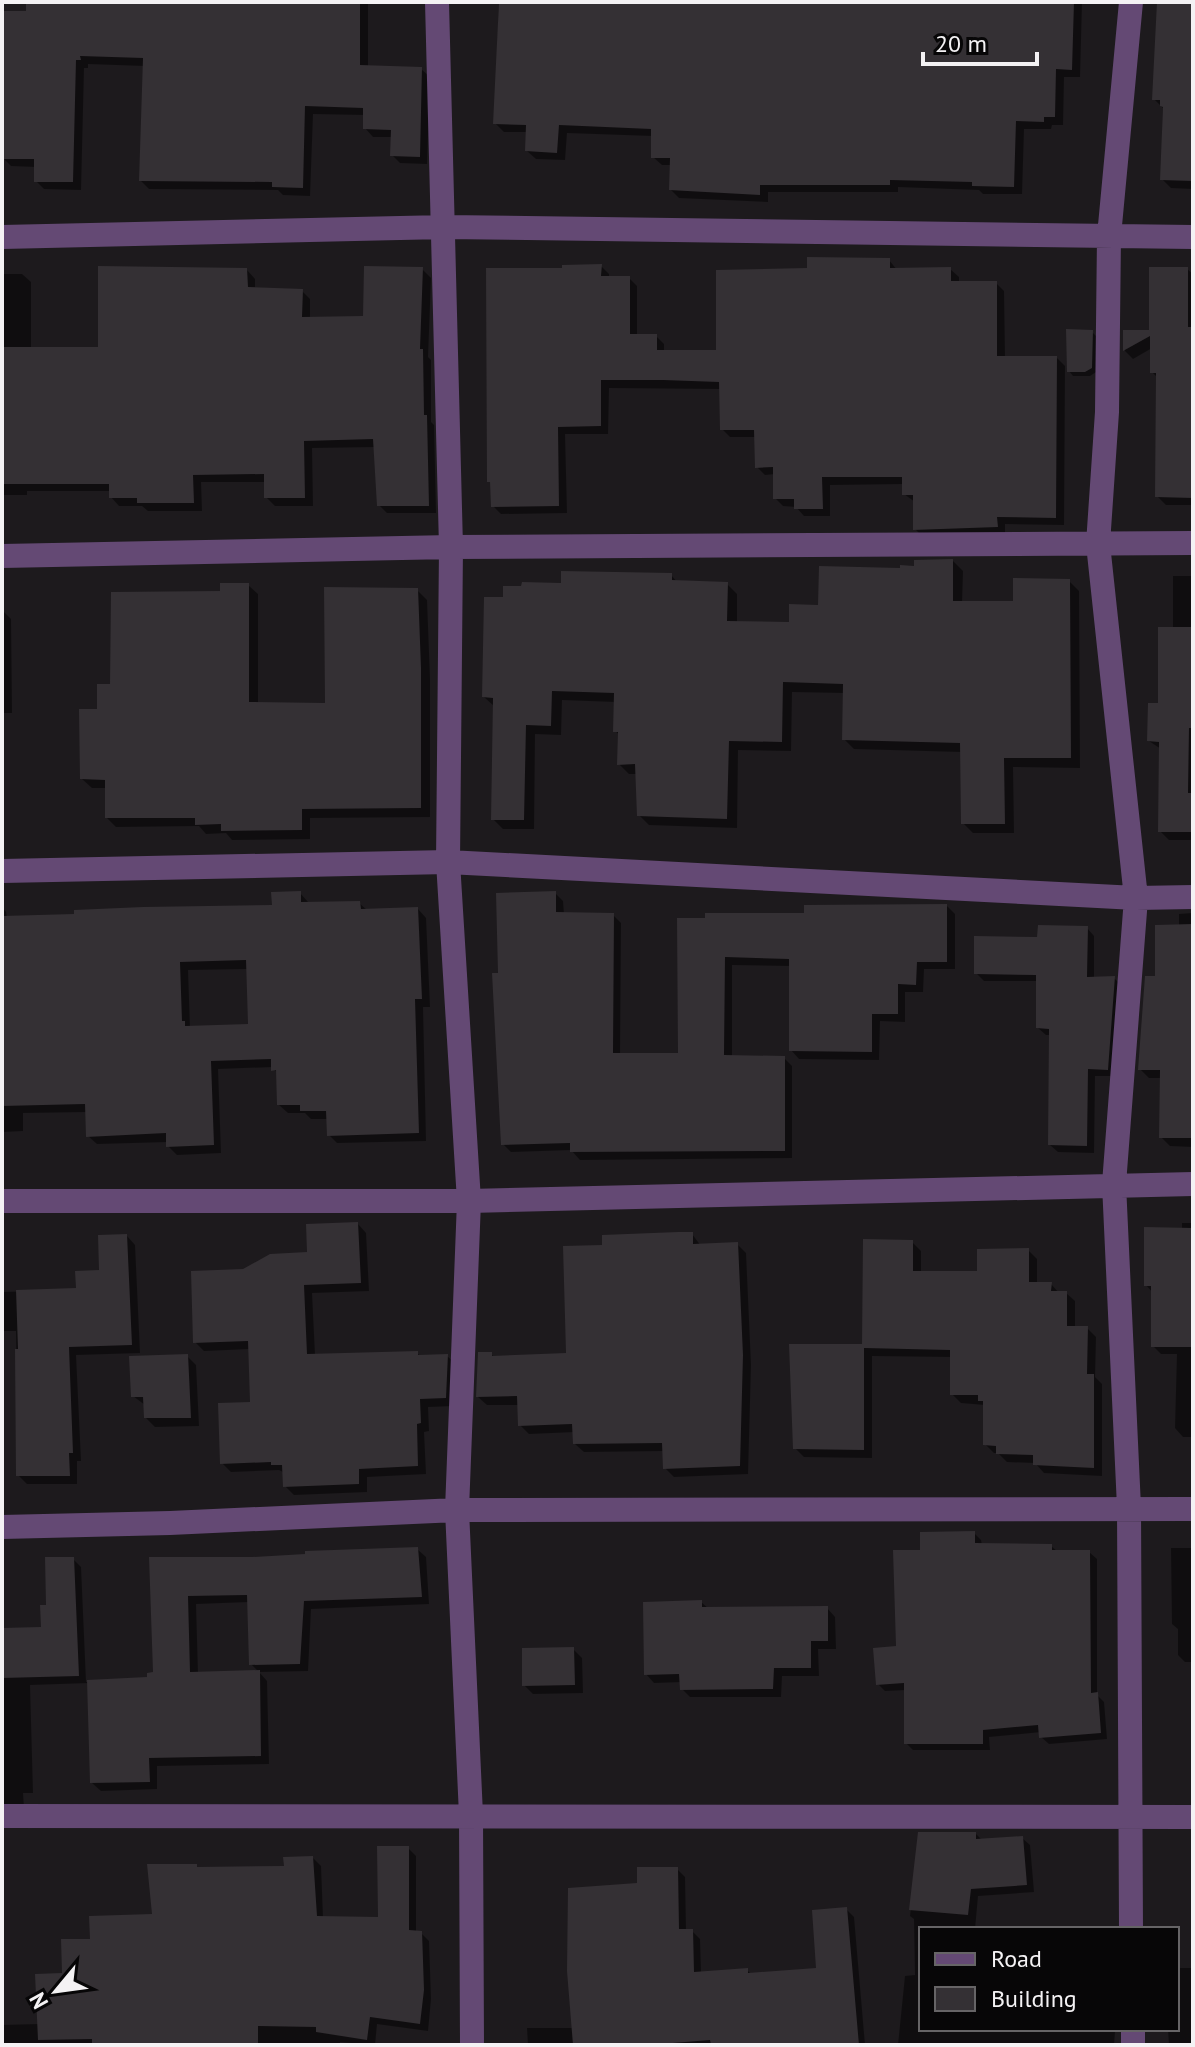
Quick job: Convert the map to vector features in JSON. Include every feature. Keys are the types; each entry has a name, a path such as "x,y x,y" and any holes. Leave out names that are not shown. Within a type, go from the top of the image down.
{"street":[{"path":"437,2 451,547 448,862 469,1201 457,1510 471,1815 472,2045"},
{"path":"1131,2 1109,236 1107,412 1098,544 1136,898 1114,1184 1129,1507 1131,1927"},
{"path":"2,237 445,227 1193,237"},
{"path":"2,556 451,547 1193,543"},
{"path":"2,871 448,862 1136,898 1193,897"},
{"path":"2,1201 469,1201 1193,1184"},
{"path":"2,1527 457,1510 1193,1509"},
{"path":"2,1816 1193,1817"}],"building":[{"path":"26,2 360,2 360,65 422,67 420,157 390,156 391,130 363,129 363,108 305,106 303,188 272,187 272,182 139,181 143,58 80,56 81,60 76,60 73,182 34,182 34,159 2,159 2,11 26,11"},
{"path":"499,2 1074,2 1072,70 1056,69 1055,117 1044,117 1044,122 1016,121 1014,187 972,186 972,182 890,180 890,185 760,185 760,195 669,190 670,158 651,158 651,129 559,125 557,153 525,151 526,125 493,124"},
{"path":"1157,2 1193,2 1193,181 1160,180 1163,107 1160,100 1152,100"},
{"path":"807,257 890,258 890,268 951,267 951,281 997,281 997,356 1057,356 1056,518 997,517 998,527 913,530 913,495 902,495 902,477 822,477 823,509 794,509 794,499 773,499 773,467 755,468 754,430 720,430 719,382 663,380 601,380 601,426 558,427 559,506 491,507 490,482 487,482 486,268 562,268 562,265 602,264 601,276 630,276 630,334 657,334 657,350 716,350 716,270 807,268"},
{"path":"98,266 247,268 248,287 303,289 302,317 363,316 364,266 423,267 420,349 423,349 424,415 427,415 429,506 377,506 373,439 304,441 305,498 264,498 264,474 193,475 194,503 137,503 137,498 109,498 109,484 2,484 2,347 98,347"},
{"path":"1149,267 1188,267 1188,327 1193,327 1193,498 1155,497 1156,373 1150,373 1150,336 1123,351 1123,330 1149,330"},
{"path":"1066,329 1093,330 1092,368 1085,372 1067,372"},
{"path":"953,559 953,601 1013,601 1013,578 1070,579 1071,758 1004,758 1005,824 961,824 960,743 842,740 843,684 783,682 782,742 729,741 727,819 637,816 635,764 617,765 618,732 613,732 614,693 552,691 551,726 526,725 524,820 491,820 493,698 482,697 484,597 503,597 503,586 521,586 522,582 561,583 561,571 672,573 672,580 728,582 727,621 789,622 789,604 818,605 819,566 900,568 900,565 914,566 914,560"},
{"path":"220,583 249,583 249,702 325,703 324,587 418,588 421,808 302,809 302,830 221,831 221,824 195,825 195,818 105,818 105,780 80,779 79,709 97,709 97,684 110,684 111,592 220,591"},
{"path":"1158,627 1193,627 1193,728 1189,728 1188,793 1193,793 1193,832 1158,832 1159,742 1147,741 1148,703 1158,703"},
{"path":"301,891 301,902 360,901 361,909 418,907 422,999 415,999 419,1133 327,1136 326,1111 300,1111 300,1105 277,1105 276,1070 271,1071 271,1059 211,1061 214,1145 166,1147 166,1133 86,1137 85,1104 2,1106 2,916 74,914 74,910 143,907 272,905 271,892","holes":["246,960 248,1024 185,1026 185,1021 182,1021 180,962"]},
{"path":"556,891 556,912 614,913 613,1053 678,1053 677,918 705,918 705,913 804,913 804,905 947,904 947,962 917,962 916,985 898,984 898,1014 872,1014 872,1052 789,1051 789,959 725,957 724,1055 785,1056 785,1151 570,1152 570,1143 501,1145 492,973 498,973 496,893"},
{"path":"1193,924 1193,1138 1159,1138 1160,1070 1138,1070 1145,976 1155,976 1155,925"},
{"path":"1038,925 1088,926 1087,977 1115,976 1108,1070 1088,1069 1087,1146 1048,1145 1049,1029 1036,1028 1036,975 974,974 974,936 1037,937"},
{"path":"358,1222 361,1283 304,1285 307,1354 418,1351 418,1355 448,1354 446,1398 420,1399 418,1466 359,1469 359,1484 283,1487 282,1465 271,1465 271,1462 220,1464 218,1403 250,1402 248,1341 193,1343 191,1271 243,1269 270,1254 307,1252 306,1224"},
{"path":"1144,1227 1193,1228 1193,1347 1151,1347 1151,1286 1144,1286"},
{"path":"693,1232 693,1244 738,1242 743,1355 740,1466 663,1469 662,1443 573,1444 572,1424 518,1426 517,1396 476,1397 478,1352 492,1352 492,1356 566,1353 563,1246 602,1245 602,1235"},
{"path":"127,1234 132,1345 69,1347 73,1453 69,1453 70,1476 16,1476 16,1290 76,1288 75,1271 99,1270 98,1235"},
{"path":"863,1239 913,1240 913,1271 977,1271 977,1249 1029,1248 1029,1282 1052,1282 1051,1291 1067,1291 1067,1326 1088,1326 1087,1374 1094,1374 1094,1468 1033,1465 1033,1455 996,1454 996,1446 983,1445 983,1401 978,1401 978,1395 950,1395 950,1350 864,1348 864,1450 793,1449 789,1344 862,1344"},
{"path":"188,1354 191,1418 144,1418 143,1397 131,1397 129,1356"},
{"path":"975,1531 975,1543 1052,1544 1052,1550 1090,1550 1091,1693 1098,1692 1101,1733 1039,1738 1038,1725 983,1730 983,1744 904,1744 904,1683 876,1685 873,1648 896,1646 893,1550 920,1550 920,1532"},
{"path":"418,1547 422,1597 304,1601 300,1664 249,1665 247,1595 188,1596 190,1672 260,1670 261,1756 149,1758 150,1782 90,1783 87,1680 147,1677 147,1673 153,1672 149,1557 252,1557 305,1554 305,1551"},
{"path":"45,1557 74,1557 79,1676 2,1678 2,1628 41,1627 40,1605 46,1605"},
{"path":"702,1600 702,1607 828,1606 828,1641 811,1641 811,1668 774,1668 773,1689 680,1690 679,1674 644,1675 643,1602"},
{"path":"574,1647 575,1685 522,1686 522,1648"},
{"path":"918,1832 976,1832 976,1839 1023,1836 1027,1885 971,1889 968,1915 909,1910"},
{"path":"377,1846 409,1846 409,1930 422,1931 424,1990 420,2024 370,2017 367,2040 316,2032 316,2027 258,2026 258,2045 92,2045 92,2039 38,2040 35,1974 62,1973 61,1939 90,1939 89,1916 152,1914 147,1864 284,1866 283,1857 313,1856 317,1916 378,1917"},
{"path":"637,1867 678,1867 679,1929 693,1929 694,1972 748,1968 748,1973 816,1968 812,1910 847,1907 859,2045 711,2045 710,2040 648,2045 573,2045 567,1971 568,1888 637,1883"}]}
